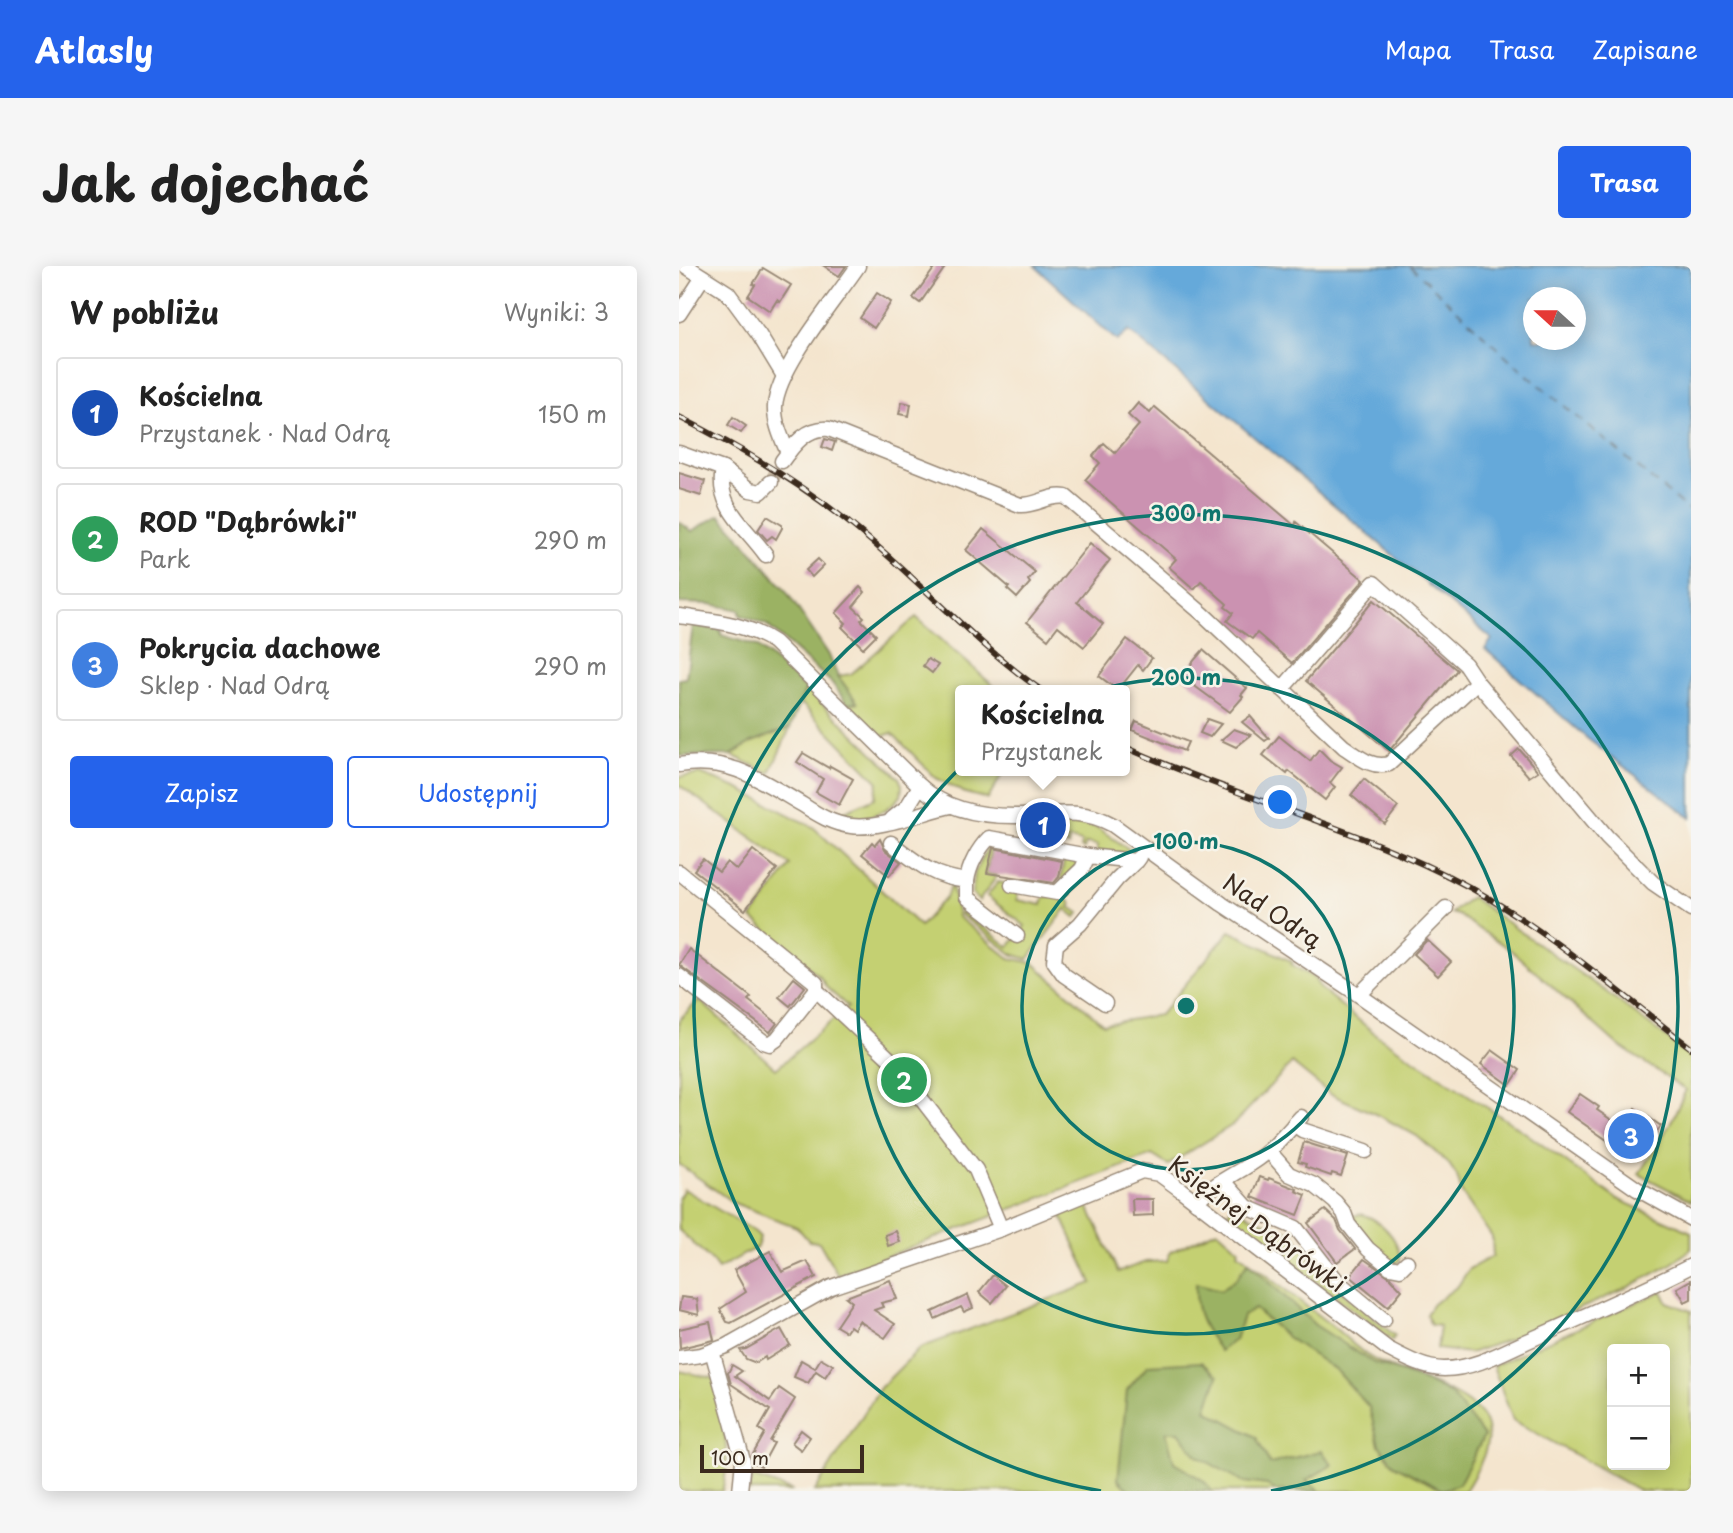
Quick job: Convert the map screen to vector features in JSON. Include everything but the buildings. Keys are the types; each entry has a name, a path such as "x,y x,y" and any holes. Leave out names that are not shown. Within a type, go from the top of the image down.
{"street":[{"path":"686,266 728,293 759,335 784,376"},
{"path":"858,266 784,376 776,401 776,416 785,457 797,442 811,431 824,428 835,430 1020,505 1033,505 1058,496 1066,497 1203,614 1344,747 1370,764 1389,764 1477,682"},
{"path":"679,314 703,277"},
{"path":"679,453 723,469 752,491 761,492 771,482"},
{"path":"723,469 720,483 725,504 766,555"},
{"path":"1282,689 1374,583 1465,664 1607,838 1653,883 1691,909"},
{"name":"Nad Odrą","path":"679,616 733,623 751,629 773,642 921,786 951,806 1022,816 1074,812 1088,814 1113,825 1221,904 1359,995 1637,1189 1691,1219"},
{"path":"679,765 705,762 731,767 828,820 841,824 864,827 951,806"},
{"path":"889,821 904,810 921,786"},
{"path":"994,814 989,838 969,870 966,893 970,900 1017,936"},
{"path":"989,838 1088,856 1136,861"},
{"path":"891,843 923,868 940,876 967,881"},
{"path":"1105,1003 1064,975 1054,961 1056,945 1080,924 1146,848"},
{"path":"1012,885 1057,893 1082,869 1088,856"},
{"path":"679,872 816,986 892,1061 976,1170 1001,1229"},
{"path":"1359,995 1446,908"},
{"path":"679,976 770,1044 777,1039 816,986"},
{"path":"1196,1202 1207,1190 1225,1182 1269,1152 1298,1120 1303,1130 1366,1150"},
{"path":"1269,1152 1289,1174 1314,1185 1335,1202 1368,1249 1390,1267 1400,1269 1407,1262"},
{"name":"Księżnej Dąbrówki","path":"679,1358 712,1351 831,1287 1001,1229 1142,1171 1159,1174 1388,1349 1405,1358 1441,1369 1458,1368 1500,1353 1633,1296 1691,1266"},
{"path":"1225,1182 1247,1207 1296,1228 1338,1282 1384,1320"},
{"path":"712,1351 743,1461 740,1491"}],"green space":[{"path":"720,515 784,588 857,702 847,704 832,683 767,625 740,615 740,610 710,604 679,603 679,522 692,531"},
{"path":"916,617 992,685 955,685 955,776 1001,776 988,799 965,793 936,778 892,733 883,736 847,704 857,703 838,676 851,674"},
{"path":"693,625 721,630 721,635 757,646 806,688 790,728 752,742 731,755 679,756 679,679 686,678"},
{"path":"806,688 899,778 902,785 901,796 888,808 864,818 838,814 875,798 878,782 800,702"},
{"path":"790,728 770,773 731,755 752,742"},
{"path":"700,774 737,788 813,827 920,926 946,897 952,884 958,917 1009,958 1033,963 1103,1024 1160,1015 1230,931 1293,962 1291,964 1314,978 1321,989 1378,1036 1523,1131 1617,1199 1691,1232 1691,1249 1670,1265 1625,1289 1510,1339 1470,1353 1437,1349 1440,1326 1431,1325 1426,1314 1433,1304 1458,1286 1469,1269 1493,1256 1492,1237 1462,1193 1457,1176 1449,1164 1417,1136 1330,1094 1292,1063 1234,1124 1168,1165 1152,1155 838,1275 819,1242 809,1241 797,1227 734,1203 679,1164 679,1020 699,1000 776,1069 848,1007 827,988 820,977 752,918 790,865 679,785 679,777"},
{"path":"1073,823 1096,827 1136,854 1097,852 1098,845 1086,843 1084,849 1081,848 1082,842 1069,839 1068,846 1065,845 1066,839 1053,837 1052,842 1049,842 1049,836 1036,833 1032,840 1032,833 1026,832 1024,838 1016,837 1017,832 1022,832 1022,829 1018,829 1021,826"},
{"path":"989,844 1009,846 1008,850 991,847 986,874 997,876 979,901 972,894 975,872"},
{"path":"1022,849 1076,860 1078,864 1059,888 1064,861 1021,853"},
{"path":"998,882 1008,884 1018,892 1017,900 1042,905 1044,897 1062,894 1072,904 1070,907 1079,913 1076,917 1066,909 1028,959 1012,954 960,914 967,904 964,912 1009,947 1025,926 987,896"},
{"path":"1471,897 1605,991 1691,1056 1691,1201 1639,1174 1670,1124 1686,1090 1618,1045 1512,951 1451,913"},
{"path":"684,1189 755,1232 760,1237 757,1247 718,1269 679,1230 679,1197"},
{"path":"1086,1202 1118,1272 1146,1262 1167,1261 1170,1252 1217,1230 1239,1249 1238,1253 1367,1355 1453,1393 1467,1402 1485,1421 1488,1438 1483,1457 1465,1491 815,1491 880,1388 920,1348 1092,1283 1060,1213"},
{"path":"1233,1206 1258,1220 1293,1233 1315,1266 1338,1289 1395,1336 1392,1340 1227,1213"},
{"path":"1361,1214 1382,1225 1393,1238 1400,1260 1396,1264 1372,1246 1353,1221 1353,1216"},
{"path":"1248,1262 1315,1325 1374,1363 1426,1381 1451,1394 1484,1436 1459,1484 1442,1490 1394,1465 1379,1445 1369,1407 1337,1371 1287,1337 1255,1309 1243,1316 1235,1340 1220,1351 1201,1320 1196,1283 1221,1290 1237,1278"},
{"path":"1662,1291 1667,1302 1691,1311 1691,1491 1640,1491 1513,1420 1493,1366"},
{"path":"1201,1362 1218,1376 1206,1410 1256,1437 1270,1464 1322,1451 1332,1465 1307,1480 1320,1491 1276,1491 1267,1485 1244,1482 1197,1456 1179,1432 1166,1432 1174,1462 1204,1481 1212,1491 1130,1491 1118,1480 1127,1390 1148,1365"},
{"path":"679,1371 714,1378 726,1449 722,1491 679,1491"},
{"path":"753,1477 793,1491 748,1491"}],"water":[{"path":"1035,266 1691,266 1691,818 1588,739 1485,649 1492,639 1129,331 1117,341"}],"ferry route":[{"path":"1410,266 1519,368 1691,512"}],"tunnel":[{"path":"771,482 782,461"}],"railway":[{"path":"679,417 752,456 821,501 886,554 995,654 1034,685"},
{"path":"1130,749 1387,848 1471,888 1557,943 1691,1048"}],"place":[{"name":"Kościelna","path":"1043,825"},
{"name":"ROD \"Dąbrówki\"","path":"904,1080"},
{"name":"Pokrycia dachowe","path":"1631,1136"}]}
